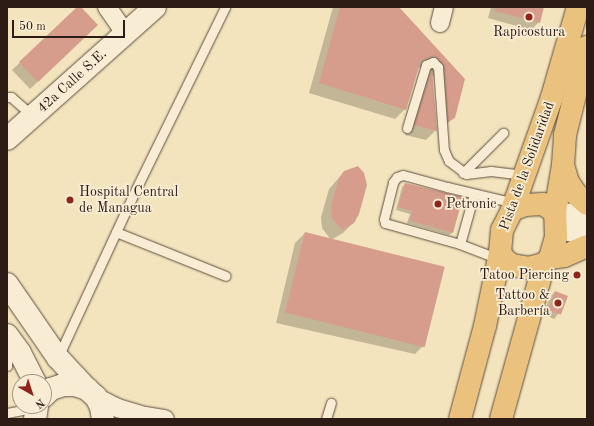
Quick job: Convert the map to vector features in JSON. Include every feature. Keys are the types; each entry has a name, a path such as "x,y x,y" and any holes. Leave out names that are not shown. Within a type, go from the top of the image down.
{"main road":[{"name":"Pista de la Solidaridad","path":"460,419 485,326 500,256 502,230 513,206 552,97 578,7"},
{"name":"Pista de la Solidaridad","path":"501,419 547,261 556,237 551,214 563,165 565,135 587,47"},
{"path":"513,206 525,205 551,214 553,133 552,97"},
{"path":"563,165 568,182 576,194 587,204"},
{"path":"500,256 512,265 529,268 587,246"}],"street":[{"path":"107,7 126,33"},
{"name":"42a Calle S.E.","path":"7,139 155,7"},
{"path":"551,214 587,218"},
{"path":"551,214 587,234"},
{"path":"7,284 58,358 91,393 101,407 103,419"},
{"path":"8,336 20,353 31,374"},
{"path":"52,389 63,385 75,385 118,408 145,416 165,419"}],"lane":[{"path":"58,358 116,232 226,7"},
{"path":"407,128 426,65 433,62 438,67 444,150 449,161 463,173 491,171 524,175"},
{"path":"7,97 12,97 33,116"},
{"path":"463,173 503,133"},
{"path":"500,256 384,222 393,182 397,177 403,175 513,206"},
{"path":"460,244 474,194"},
{"path":"116,232 226,276"},
{"path":"7,366 9,358 8,336"},
{"path":"326,419 331,403"}],"building":[{"path":"77,7 81,7 98,25 38,82 19,62"},
{"path":"340,7 399,7 465,79 455,118 448,122 444,67 435,56 424,59 420,63 406,110 319,83"},
{"name":"Rapicostura","path":"496,7 544,7 540,23 495,11"},
{"path":"432,70 437,131 414,125"},
{"path":"358,166 364,173 367,185 359,214 354,223 342,230 332,218 331,206 339,178 344,171"},
{"name":"Petronic","path":"405,183 463,197 453,233 410,221 412,211 398,207"},
{"path":"305,232 445,267 425,347 285,313"},
{"name":"Tattoo & Barbería","path":"555,291 568,296 561,315 548,310"}],"place":[{"name":"Rapicostura","path":"529,17"},
{"name":"Hospital Central de Managua","path":"70,200"},
{"name":"Petronic","path":"438,204"},
{"name":"Tatoo Piercing","path":"577,275"},
{"name":"Tattoo & Barbería","path":"558,303"}]}
